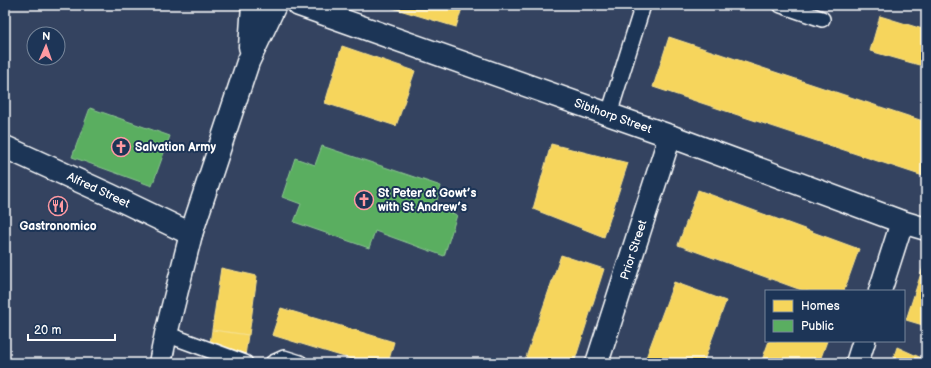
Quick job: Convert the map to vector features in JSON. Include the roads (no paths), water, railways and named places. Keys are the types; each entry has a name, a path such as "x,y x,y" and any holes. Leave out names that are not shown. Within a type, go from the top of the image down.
{"street":[{"path":"248,62 253,5"},
{"path":"160,363 191,234 248,62 275,5"},
{"name":"Sibthorp Street","path":"299,5 609,114 902,222 926,229"},
{"name":"Prior Street","path":"597,363 670,136"},
{"name":"Alfred Street","path":"5,147 191,234"},
{"path":"880,290 902,222"},
{"path":"857,363 864,342"}],"lane":[{"path":"609,114 643,5"},
{"path":"781,5 822,19"},
{"path":"166,334 245,363"},
{"path":"273,363 284,358 300,363"}],"place":[{"name":"Salvation Army","path":"121,147"},
{"name":"St Peter at Gowt’s with St Andrew’s","path":"364,200"},
{"name":"Gastronomico","path":"58,206"}]}
